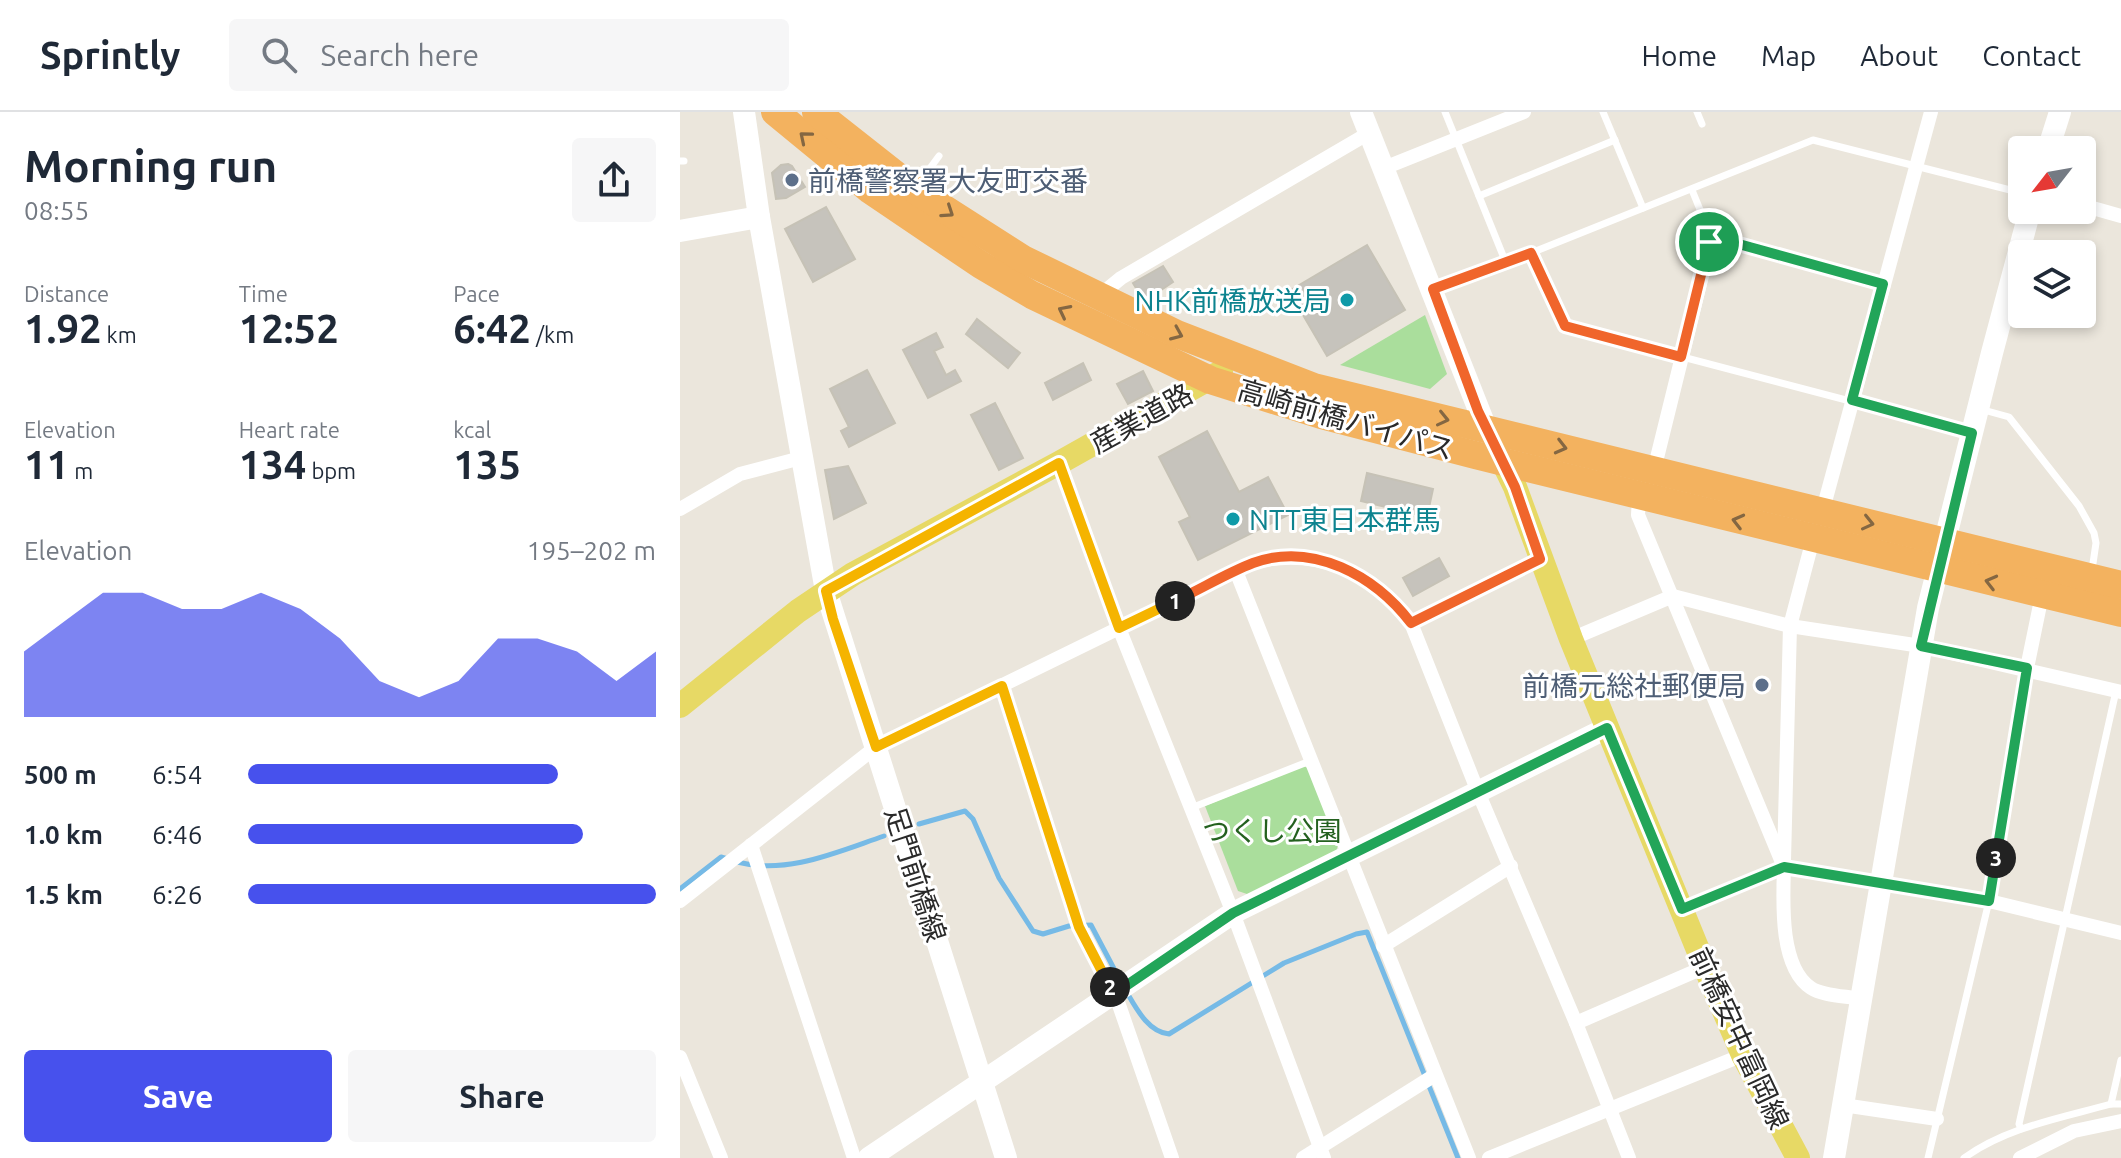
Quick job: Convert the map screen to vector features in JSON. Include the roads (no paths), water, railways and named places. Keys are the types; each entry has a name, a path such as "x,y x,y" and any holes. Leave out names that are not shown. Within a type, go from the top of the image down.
{"highway":[{"name":"高崎前橋バイパス","path":"775,112 859,182 907,200 980,234 1103,300 1234,358 1314,387 2121,585"},
{"name":"高崎前橋バイパス","path":"816,112 907,200 1032,295 1210,380 1321,415 1504,463 2121,613"}],"main road":[{"name":"産業道路","path":"680,706 826,591 1210,380 1234,358"},
{"name":"前橋安中富岡線","path":"1486,428 1522,505 1571,639 1705,967 1743,1055 1798,1158"}],"street":[{"name":"足門前橋線","path":"744,112 801,458 833,619 1006,1158"},
{"path":"1384,168 1524,112"},
{"path":"1822,513 1931,112"},
{"path":"2052,136 2060,112"},
{"path":"1103,300 1106,292 1121,278 1365,122 1486,428"},
{"path":"2096,209 2121,216"},
{"path":"680,231 759,217"},
{"path":"1834,1158 1883,884 1921,646 2026,224"},
{"path":"1654,470 1707,246 1712,239 1883,284"},
{"path":"680,509 740,474 801,458"},
{"path":"1059,463 1119,628 1233,913 1322,1153"},
{"path":"1639,497 1638,515 1784,867"},
{"path":"1813,539 1790,626 1783,908 1791,959 1811,988 1861,999"},
{"path":"680,901 876,747 1236,571 1268,559 1305,557 1326,561 1347,568 1375,585 1411,623 1629,1158"},
{"path":"1411,623 1540,559"},
{"path":"1236,571 1469,1158"},
{"path":"2042,595 1989,901 2121,933"},
{"path":"1571,639 1673,596 1790,626 1921,646 2118,691"},
{"path":"1002,686 1079,927 1114,994 1172,1158"},
{"path":"869,1158 1233,913 1607,728"},
{"path":"751,845 854,1158"},
{"path":"1383,946 1511,866"},
{"path":"1576,1023 1705,967"},
{"path":"1489,1158 1743,1055"},
{"path":"680,1057 721,1158"},
{"path":"1303,1158 1322,1153 1435,1075"},
{"path":"1843,1105 1937,1119"},
{"path":"2020,1158 2074,1131 2121,1121"}],"lane":[{"path":"1445,112 1506,263"},
{"path":"1603,112 1643,208"},
{"path":"1697,112 1702,124"},
{"path":"1479,196 1615,140"},
{"path":"1433,289 1506,263 1813,140 2008,189"},
{"path":"907,200 939,156"},
{"path":"1692,190 1712,239"},
{"path":"1531,253 1565,326 1972,433"},
{"path":"1978,409 2009,417 2079,506 2090,524 2096,543 2091,578"},
{"path":"2021,1129 2019,1124 2118,691"},
{"path":"1191,808 1310,761"},
{"path":"1682,909 1784,867 1989,901 1928,1158"},
{"path":"2111,1104 2121,1060"},
{"path":"1964,1158 1991,1141 2021,1129 2111,1104 2121,1104"}],"waterway":[{"path":"919,824 965,811 973,819 999,878 1033,931 1043,934 1069,926 1091,925 1121,982"},
{"path":"737,862 774,866 793,864 884,836"},
{"path":"680,889 721,857 728,859"},
{"path":"1126,991 1149,1024 1169,1034 1284,963 1367,932 1458,1158"}],"place":[{"name":"前橋警察署大友町交番","path":"792,180"},
{"name":"NHK前橋放送局","path":"1347,300"},
{"name":"NTT東日本群馬","path":"1233,519"},
{"name":"前橋元総社郵便局","path":"1762,685"}],"park label":[{"name":"つくし公園","path":"1272,830"}]}
